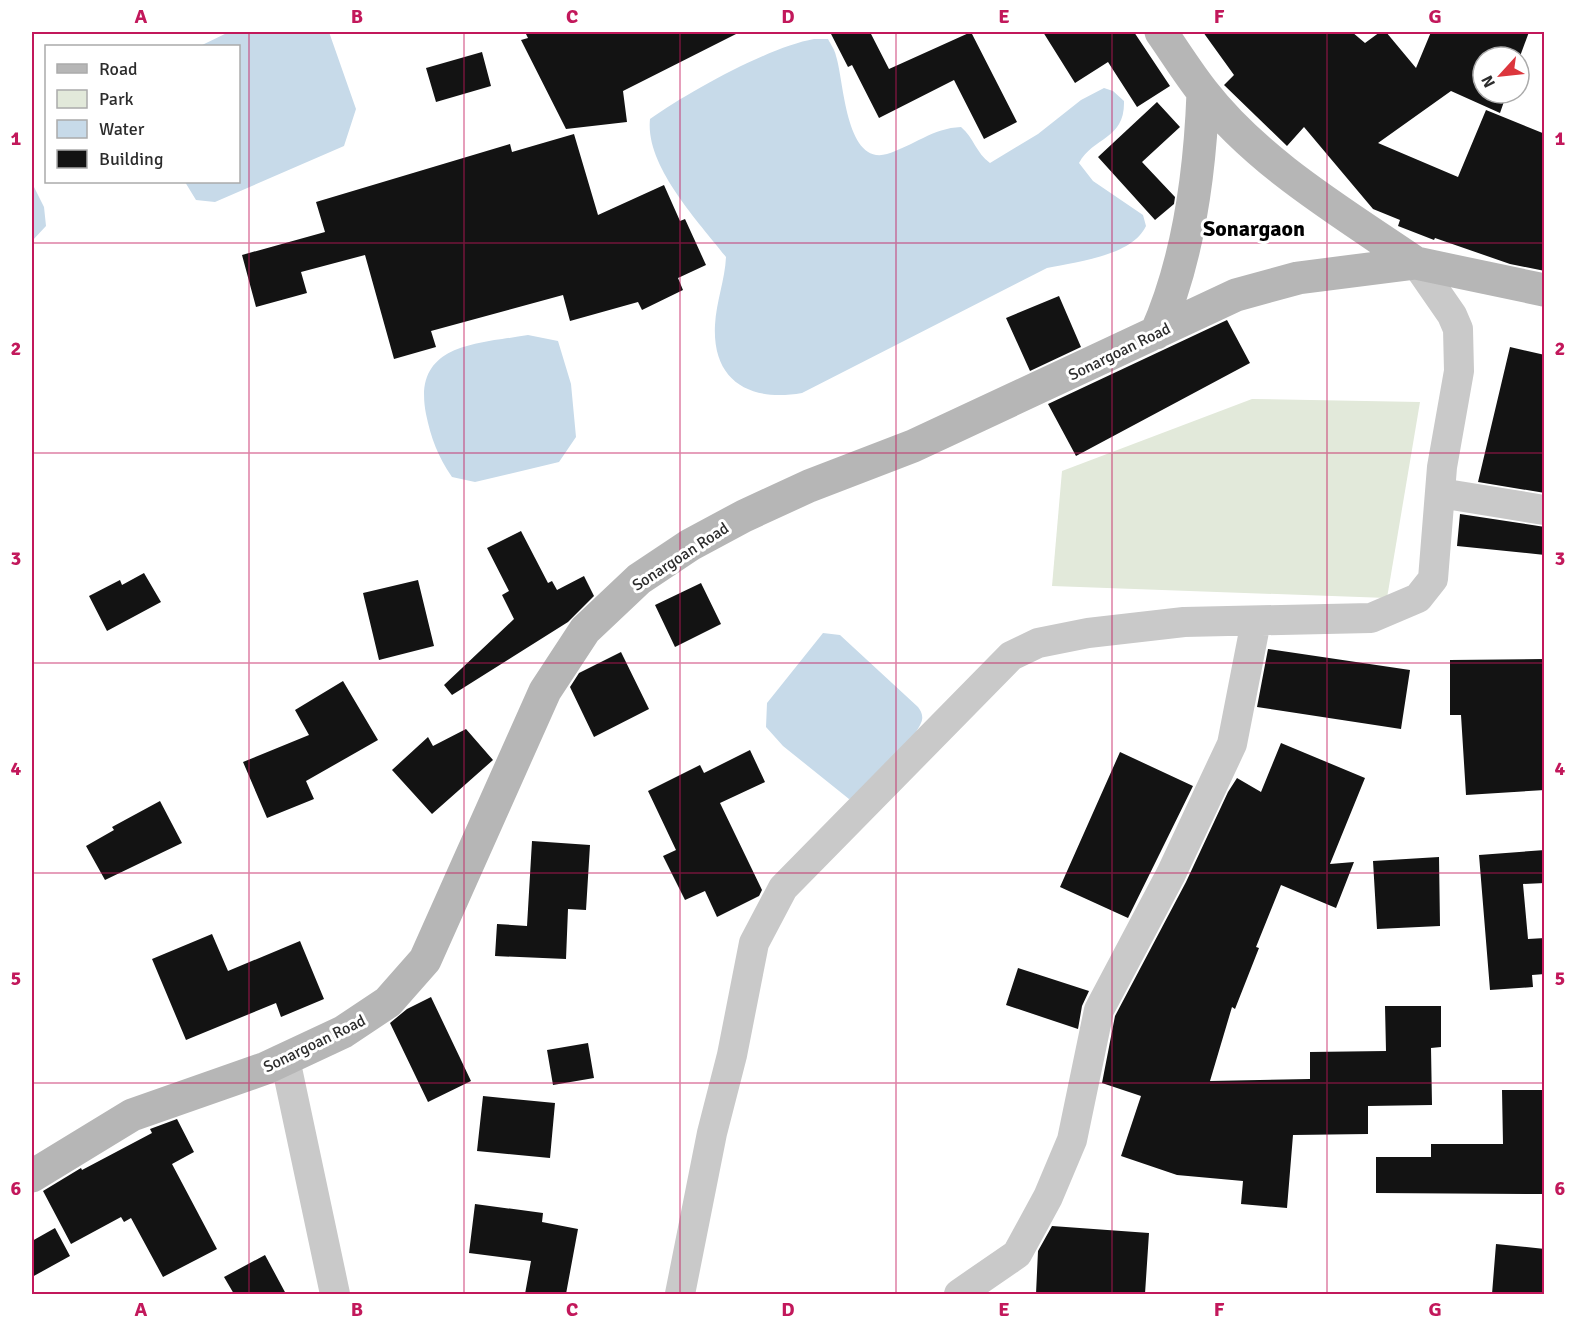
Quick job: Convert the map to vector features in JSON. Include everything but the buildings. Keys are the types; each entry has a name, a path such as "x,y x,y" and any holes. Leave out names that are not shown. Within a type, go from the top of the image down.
{"main road":[{"name":"Sonargoan Road","path":"1161,32 1203,93 1254,146 1330,204 1416,263"},
{"path":"1156,333 1172,296 1201,157 1203,93"},
{"name":"Sonargoan Road","path":"32,1176 132,1115 285,1059 366,1019 388,1002 425,960 544,691 585,630 639,579 690,545 744,516 809,486 913,446 1236,295 1298,278 1416,263 1545,290"}],"street":[{"path":"680,1294 712,1133 732,1055 754,943 783,888 1011,656 1038,643 1088,633 1184,622 1371,618 1418,598 1433,579 1440,494 1459,371 1458,329 1452,315 1416,263"},
{"path":"1440,494 1545,510"},
{"path":"959,1294 1017,1254 1048,1197 1072,1140 1099,1010 1171,874 1232,744 1257,621"},
{"path":"285,1059 335,1294"}],"green space":[{"path":"1252,399 1420,402 1387,598 1052,586 1062,471"}],"water":[{"path":"229,32 329,32 356,109 344,146 215,202 196,200 186,183 240,183 240,45 202,45"},
{"path":"814,39 828,39 834,50 849,118 855,134 862,147 873,154 887,154 932,134 961,127 981,155 990,163 1038,134 1081,100 1104,88 1113,91 1124,101 1120,123 1114,131 1092,147 1079,163 1093,181 1143,215 1146,226 1139,236 1116,251 1087,260 1047,268 802,393 766,394 738,384 720,361 716,345 716,316 726,257 688,210 664,174 651,137 650,119 685,96 729,72 775,51"},
{"path":"32,183 44,207 46,226 32,241"},
{"path":"528,335 558,341 571,384 576,437 559,462 475,482 452,477 436,447 426,414 424,391 429,373 439,360 453,351 470,345"},
{"path":"823,633 840,635 918,707 922,715 919,727 895,758 860,796 849,799 783,746 766,727 767,703"}],"district":[{"name":"Sonargaon","path":"1254,228"}]}
